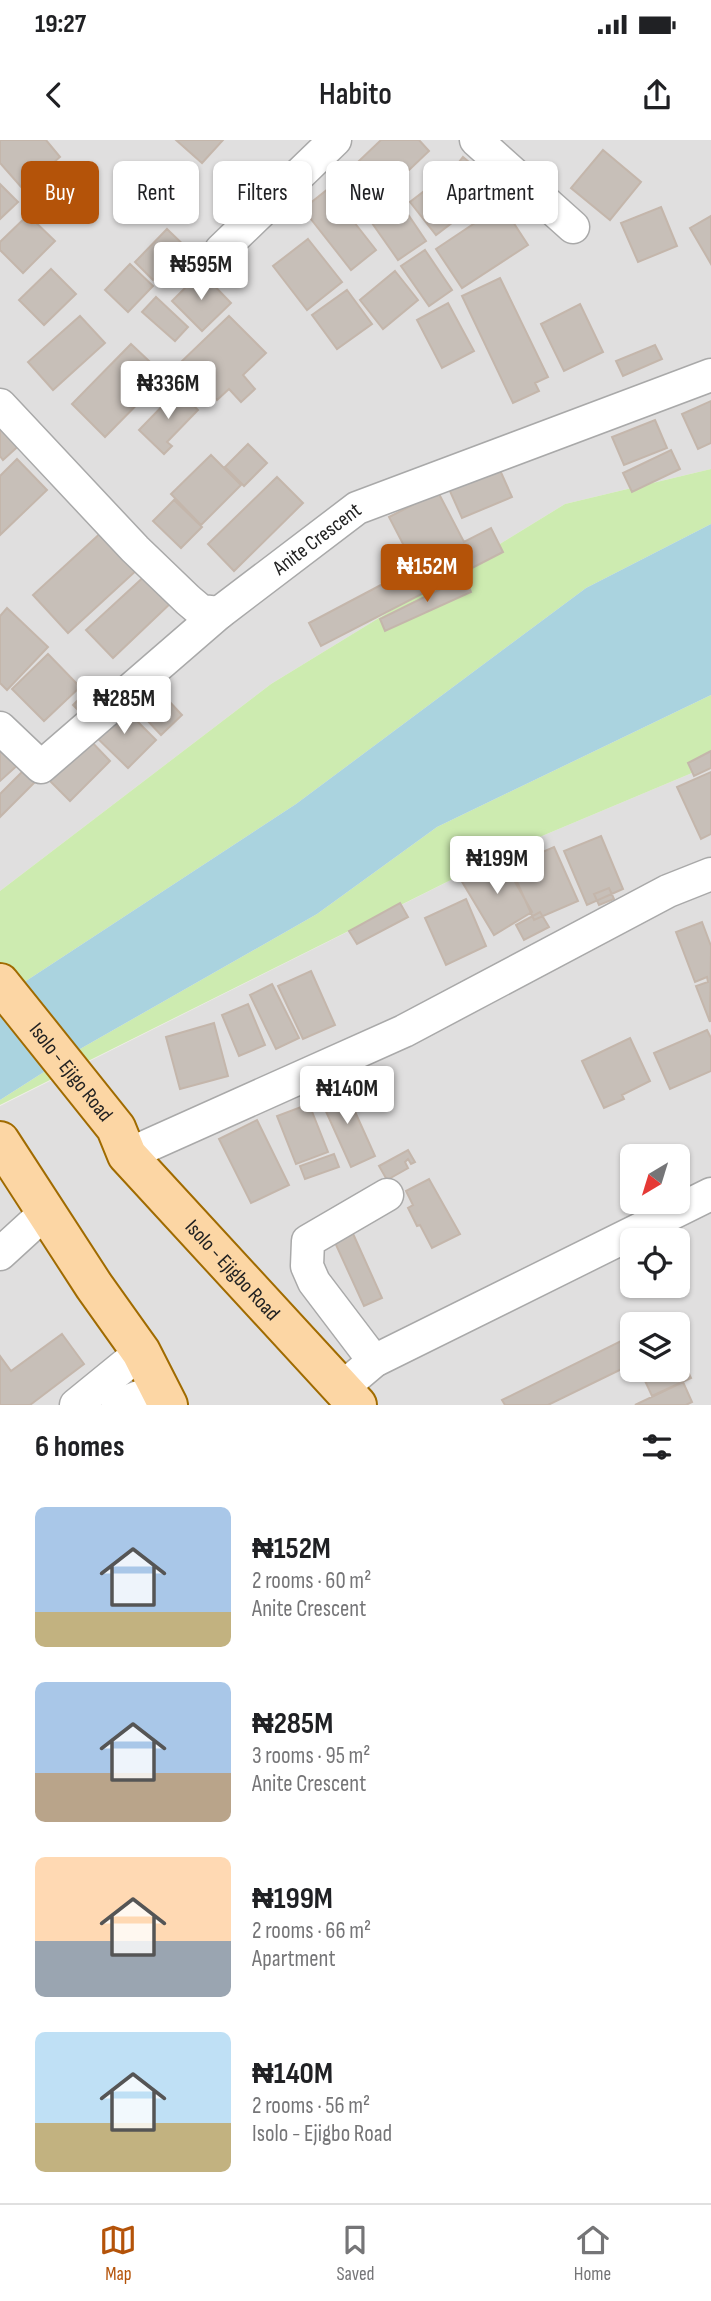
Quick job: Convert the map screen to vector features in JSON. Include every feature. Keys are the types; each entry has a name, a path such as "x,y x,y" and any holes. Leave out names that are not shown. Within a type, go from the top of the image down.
{"main road":[{"name":"Isolo - Ejigo Road","path":"0,983 122,1141"},
{"path":"0,1141 94,1286 141,1352 164,1397"},
{"name":"Isolo - Ejigbo Road","path":"122,1141 350,1397"}],"street":[{"path":"221,250 335,140"},
{"path":"476,140 573,227"},
{"name":"Anite Crescent","path":"0,728 41,767 219,613 358,509 711,375"},
{"path":"0,405 135,549 188,600 201,611 219,613"},
{"path":"122,1141 404,1031 668,891 711,874"},
{"path":"350,1397 374,1361 711,1194"},
{"path":"374,1361 314,1282 307,1266 308,1241 387,1195"},
{"path":"0,1254 39,1199"},
{"path":"76,1405 141,1352"},
{"path":"118,1405 164,1397"}],"shaded area":[{"path":"0,140 711,140 711,469 565,504 271,684 0,891"},
{"path":"711,765 711,1405 0,1405 0,1106 523,844"}],"green space":[{"path":"711,469 711,524 586,588 296,804 0,998 0,891 271,684 565,504"},
{"path":"711,695 711,765 523,844 0,1105 0,1100 80,1049 317,914 437,827"}],"water":[{"path":"711,524 711,695 437,827 317,914 80,1049 0,1100 0,998 296,804 586,588"}],"building":[{"path":"0,140 46,140 60,157 55,161 21,161 21,187 0,163"},
{"path":"176,140 223,140 202,163"},
{"path":"381,140 419,140 429,151 409,170 409,161 359,161"},
{"path":"603,150 641,182 610,220 571,188"},
{"path":"0,184 18,202 0,219"},
{"path":"326,191 326,224 356,224 376,250 351,270 312,220 312,202"},
{"path":"423,192 423,218 410,202"},
{"path":"661,207 677,246 638,262 621,223"},
{"path":"409,216 426,241 398,260 373,224 409,224"},
{"path":"711,216 711,264 690,228"},
{"path":"21,222 21,224 37,224 55,241 23,273 0,250 0,242"},
{"path":"427,224 450,224 436,235"},
{"path":"474,224 514,224 528,245 462,288 436,249"},
{"path":"167,229 193,254 166,282 159,274 153,280 135,262"},
{"path":"308,239 342,282 307,310 273,266"},
{"path":"425,250 452,290 429,306 401,266"},
{"path":"130,264 153,286 128,312 105,290"},
{"path":"51,269 76,294 44,325 19,300"},
{"path":"395,271 418,300 383,329 360,300"},
{"path":"201,272 231,303 202,331 172,301"},
{"path":"500,278 548,377 535,383 539,391 513,403 462,296"},
{"path":"347,290 372,324 337,349 312,315"},
{"path":"156,297 188,327 175,341 142,312"},
{"path":"448,303 474,351 442,368 417,320"},
{"path":"580,304 603,352 564,371 541,324"},
{"path":"80,316 105,343 53,390 28,362"},
{"path":"229,316 266,353 243,375 255,389 241,402 229,389 217,400 181,362"},
{"path":"131,344 165,376 105,437 72,404"},
{"path":"655,345 662,359 623,376 616,361"},
{"path":"178,390 198,410 167,442 172,446 164,454 139,430"},
{"path":"711,401 711,443 698,449 682,414"},
{"path":"0,415 24,441 3,460 0,456"},
{"path":"655,420 667,448 624,465 612,437"},
{"path":"248,444 267,463 244,486 225,467"},
{"path":"671,450 680,469 632,492 623,473"},
{"path":"211,455 241,485 201,525 171,494"},
{"path":"17,459 47,490 0,535 0,476"},
{"path":"499,468 512,497 462,518 449,489"},
{"path":"277,477 303,503 234,571 208,544"},
{"path":"438,492 464,542 491,528 503,552 321,646 309,623 415,567 389,517"},
{"path":"174,500 202,527 181,548 153,521"},
{"path":"104,530 139,568 68,633 33,595"},
{"path":"148,573 174,600 113,658 86,630"},
{"path":"465,577 471,592 385,631 380,619"},
{"path":"7,608 48,647 7,690 0,683 0,616"},
{"path":"48,654 80,687 44,721 12,689"},
{"path":"152,683 182,715 161,735 131,703"},
{"path":"88,690 98,699 83,715 73,705"},
{"path":"120,704 156,740 128,768 91,732"},
{"path":"86,736 110,761 70,801 45,776"},
{"path":"0,741 20,763 0,781"},
{"path":"711,751 711,768 694,776 688,763"},
{"path":"25,769 36,781 0,817 0,794"},
{"path":"711,772 711,834 701,839 677,787"},
{"path":"601,836 623,889 587,905 564,851"},
{"path":"554,847 578,901 534,920 510,866"},
{"path":"501,857 532,912 494,935 461,880"},
{"path":"609,888 614,899 599,905 594,894"},
{"path":"466,899 486,946 446,965 425,918"},
{"path":"400,903 408,917 357,944 349,931"},
{"path":"540,912 549,927 524,940 516,925"},
{"path":"702,922 711,946 710,1022 696,986 708,982 707,977 695,982 676,932"},
{"path":"311,971 335,1025 303,1039 278,986"},
{"path":"272,984 299,1038 276,1049 250,995"},
{"path":"248,1004 265,1045 239,1056 222,1015"},
{"path":"214,1023 228,1076 180,1089 166,1037"},
{"path":"707,1030 711,1038 711,1071 670,1089 654,1053"},
{"path":"630,1038 650,1081 622,1095 624,1099 604,1108 582,1061"},
{"path":"343,1085 375,1156 351,1167 319,1096"},
{"path":"309,1104 328,1152 296,1164 277,1116"},
{"path":"257,1120 289,1185 251,1203 219,1139"},
{"path":"408,1150 415,1162 411,1164 408,1159 405,1162 408,1168 387,1180 379,1166"},
{"path":"334,1154 339,1167 305,1179 300,1166"},
{"path":"429,1179 460,1234 432,1248 408,1208 413,1205 406,1191"},
{"path":"350,1227 382,1298 364,1306 332,1236"},
{"path":"62,1334 84,1364 30,1405 0,1405 0,1356 11,1371"},
{"path":"620,1341 620,1370 548,1405 505,1405 502,1400"},
{"path":"646,1382 682,1382 652,1396"},
{"path":"683,1382 692,1402 686,1405 635,1405"}]}
